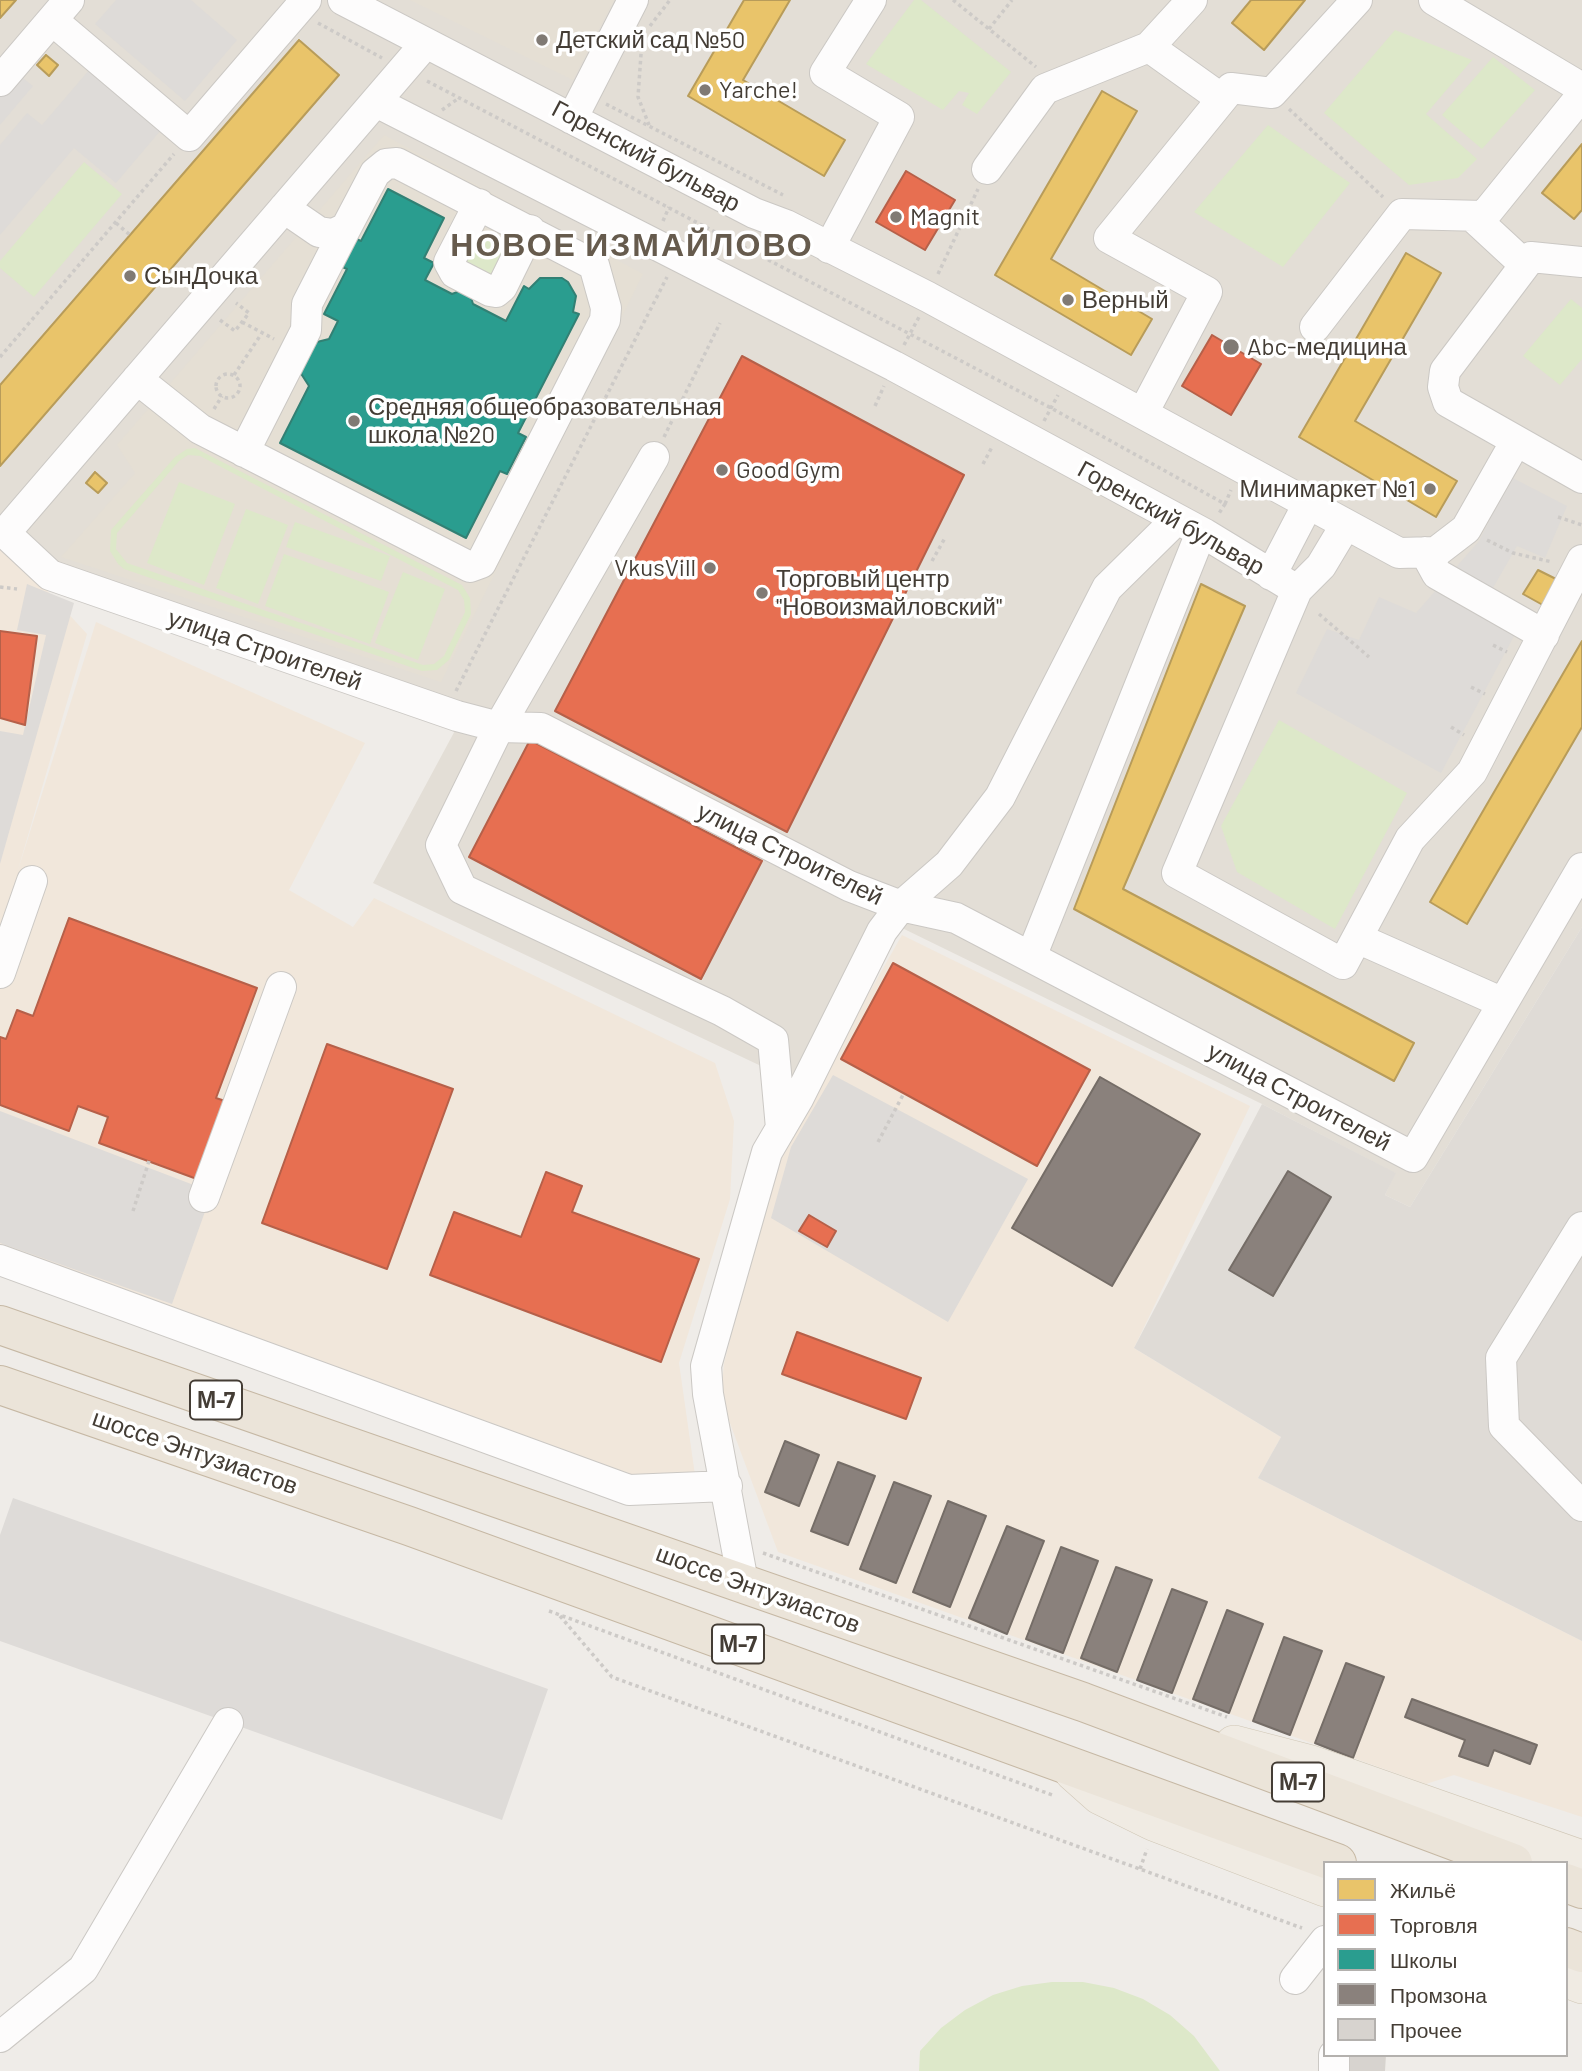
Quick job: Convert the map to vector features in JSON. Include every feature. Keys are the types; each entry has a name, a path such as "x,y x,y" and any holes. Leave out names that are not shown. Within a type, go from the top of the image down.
{"highway":[{"name":"шоссе Энтузиастов","path":"0,1325 740,1563 1083,1702 1508,1861"},
{"name":"шоссе Энтузиастов","path":"0,1385 553,1577 1065,1782 1330,1861"}],"main road":[{"path":"1083,1702 1311,1764 1582,1859"},
{"path":"1065,1782 1153,1822 1323,1887"}],"street":[{"name":"Горенский бульвар","path":"343,0 829,248 1143,413 1308,504 1284,583 1210,526 1176,520 894,366 376,102"},
{"path":"572,119 633,0"},
{"path":"829,248 899,117 825,73 871,0"},
{"path":"987,169 1045,89 1149,47 1192,0"},
{"path":"1143,413 1207,292 1109,238 1231,88 1272,93 1357,0"},
{"path":"1434,0 1582,88"},
{"path":"0,80 60,10 189,136 301,6"},
{"path":"2,533 426,43"},
{"path":"1149,47 1222,99"},
{"path":"1315,327 1402,214 1484,216 1582,95"},
{"path":"137,379 200,429 244,452 470,567 481,564 607,314 594,265 479,204 392,163 381,168 371,179 307,304 308,323 244,452"},
{"path":"479,204 449,262 455,273 496,292 502,287 530,230"},
{"path":"284,208 319,232 333,234 346,228"},
{"path":"1472,216 1525,265"},
{"path":"1582,262 1531,257 1445,370 1443,387 1448,402 1582,478"},
{"path":"1308,504 1399,553 1436,552 1466,529 1517,441"},
{"path":"653,457 499,727 441,845 462,888 722,1011 772,1040 781,1128"},
{"path":"740,1563 708,1394 706,1366 767,1152 882,931 901,906 949,864 1000,797 1107,588 1176,520"},
{"path":"1031,957 1196,545 1210,526"},
{"path":"1345,526 1321,566 1284,583 1178,873 1343,964 1410,839 1472,772 1579,566"},
{"name":"улица Строителей","path":"2,533 50,575 457,716 499,727 541,728 798,861 901,906 956,918 1413,1157 1501,1002 1582,868"},
{"path":"1424,552 1437,574 1544,635"},
{"path":"0,973 32,881"},
{"path":"1357,938 1501,1002"},
{"path":"204,1197 281,987"},
{"path":"1582,1227 1501,1358 1504,1426 1582,1506"},
{"path":"0,1260 629,1490 727,1486"},
{"path":"0,2037 83,1969 228,1723"},
{"path":"1295,1979 1319,1936"}],"path":[{"path":"953,0 1057,84"},
{"path":"989,29 1012,0"},
{"path":"301,6 390,62"},
{"path":"643,34 638,68 638,97 650,127"},
{"path":"418,77 1051,408 1225,504"},
{"path":"1272,93 1402,214"},
{"path":"0,357 189,136"},
{"path":"935,281 987,169"},
{"path":"115,223 130,235"},
{"path":"170,270 193,290"},
{"path":"457,716 453,697 670,270"},
{"path":"223,322 235,331 249,313 238,304"},
{"path":"902,351 923,309"},
{"path":"242,322 295,351"},
{"path":"653,457 720,323"},
{"path":"234,375 263,333"},
{"path":"228,374 234,375 239,380 239,392 234,396 222,396 218,391 218,380 228,374"},
{"path":"875,406 887,381"},
{"path":"1051,408 1058,395"},
{"path":"983,464 996,439"},
{"path":"1210,526 1225,504 1235,481"},
{"path":"1558,517 1582,525"},
{"path":"1466,529 1513,553 1579,566"},
{"path":"932,561 945,538"},
{"path":"0,587 17,589"},
{"path":"1319,614 1369,657"},
{"path":"878,1142 904,1093"},
{"path":"133,1211 149,1161"},
{"path":"740,1563 1231,1718"},
{"path":"1065,1782 559,1614 612,1678 1319,1936"},
{"path":"1140,1869 1149,1844"}],"shaded area":[{"path":"0,0 1582,0 1582,927 1410,1207 1385,1195 1395,1173 1262,1104 898,926 812,1090 373,883 465,712 83,578 0,525"},
{"path":"116,0 191,0 237,40 185,101 95,24"},
{"name":"Детский сад №50","path":"410,0 614,0 573,80"},
{"path":"90,69 161,130 116,183 74,148 0,235 0,145 27,113 42,125"},
{"path":"18,74 33,86 0,125 0,95"},
{"name":"Средняя общеобразовательная школа №20","path":"384,135 643,274 441,682 61,557 135,473 117,445"},
{"path":"1511,477 1567,506 1545,558 1517,546 1486,600 1522,621 1441,773 1296,693 1327,629 1359,640 1379,597 1416,613 1479,541"},
{"path":"0,546 7,547 87,634 17,873 96,622 365,743 289,890 353,927 374,898 715,1063 734,1121 730,1199 679,1363 695,1475 628,1481 0,1249"},
{"path":"27,584 74,603 0,864 0,731 23,735 46,635 17,630"},
{"path":"1582,927 1582,1641 1258,1478 1281,1437 1134,1348 1262,1104 1396,1173 1385,1195 1410,1207"},
{"path":"902,935 1250,1106 1134,1348 1281,1437 1258,1478 1582,1641 1582,1817 1454,1775 1426,1784 778,1552 721,1399 724,1363 779,1151"},
{"path":"833,1075 1028,1179 948,1322 771,1218 791,1147"},
{"path":"0,1111 212,1192 172,1304 0,1243"},
{"path":"13,1498 548,1689 502,1820 0,1641 0,1535"}],"green space":[{"path":"914,0 921,0 1011,72 977,114 962,105 969,93 959,91 943,110 866,64"},
{"path":"1395,30 1472,60 1426,114 1477,159 1458,178 1409,185 1324,113"},
{"path":"1493,57 1535,90 1482,149 1442,115"},
{"path":"1268,125 1350,183 1283,267 1194,212"},
{"path":"84,162 122,194 34,297 0,268 0,261"},
{"path":"472,231 511,251 494,283 455,263"},
{"path":"1571,299 1582,308 1582,359 1560,385 1523,356"},
{"path":"195,448 462,585 470,598 471,614 449,660 437,670 422,671 124,569 110,551 111,530 175,457 187,449","holes":["188,455 200,456 458,590 464,600 465,612 444,656 434,664 423,665 127,563 116,549 117,533 179,461"]},
{"path":"179,482 235,504 204,585 147,563"},
{"path":"246,509 288,525 258,604 216,588"},
{"path":"295,522 390,556 381,581 286,547"},
{"path":"284,554 389,592 370,644 265,606"},
{"path":"403,572 445,589 418,660 375,643"},
{"path":"1279,720 1407,793 1335,929 1237,872 1221,826"},
{"path":"1083,1982 1114,1988 1143,1999 1170,2015 1194,2036 1220,2071 919,2071 920,2051 941,2028 965,2010 993,1995 1022,1986"}],"building: Жильё":[{"path":"0,0 16,0 0,18"},
{"path":"744,0 790,0 743,80 845,140 824,176 688,96"},
{"path":"1251,0 1305,0 1264,50 1232,23"},
{"path":"299,40 339,75 0,466 0,385"},
{"path":"46,55 58,65 49,76 37,65"},
{"path":"1102,91 1137,111 1051,259 1152,319 1131,355 995,275"},
{"path":"1582,144 1582,210 1574,219 1542,193"},
{"path":"1406,253 1441,273 1355,421 1457,481 1436,517 1299,437"},
{"path":"95,472 107,483 98,493 86,483"},
{"path":"1538,570 1562,582 1550,609 1523,594"},
{"path":"1201,584 1245,606 1123,889 1414,1043 1394,1081 1074,909"},
{"path":"1582,641 1582,727 1467,924 1430,902"}],"building: Торговля":[{"path":"906,171 955,200 925,250 876,222"},
{"path":"1212,335 1261,364 1231,415 1182,386"},
{"name":"Торговый центр \"Новоизмайловский\"","path":"742,356 964,475 787,832 555,711"},
{"path":"0,631 37,636 25,725 0,718"},
{"path":"530,740 762,861 701,979 469,857"},
{"path":"69,918 257,988 216,1098 234,1104 205,1182 99,1143 108,1117 78,1106 69,1131 0,1105 0,1037 6,1039 17,1010 33,1016"},
{"path":"893,963 1090,1070 1037,1166 841,1059"},
{"path":"327,1044 453,1089 387,1269 262,1223"},
{"path":"546,1172 582,1186 572,1212 699,1259 661,1362 430,1275 454,1212 521,1237"},
{"path":"809,1215 836,1231 827,1247 799,1231"},
{"path":"797,1332 921,1378 906,1419 782,1374"}],"building: Школы":[{"path":"388,189 444,218 424,258 434,263 425,280 452,294 468,288 473,304 506,321 524,286 529,289 540,278 562,278 568,282 576,296 573,312 579,314 518,433 526,437 507,474 500,471 466,538 280,443 309,386 300,372 313,343 329,339 338,321 324,314 347,269 340,266 354,238 361,241"}],"building: Промзона":[{"path":"1100,1077 1200,1134 1112,1286 1012,1228"},
{"path":"1288,1171 1331,1197 1273,1296 1229,1270"},
{"path":"785,1441 819,1455 799,1506 765,1492"},
{"path":"838,1462 875,1476 848,1545 811,1531"},
{"path":"894,1482 931,1496 896,1583 860,1569"},
{"path":"948,1501 986,1516 950,1607 913,1592"},
{"path":"1007,1526 1044,1541 1007,1634 969,1618"},
{"path":"1061,1547 1098,1561 1063,1653 1026,1639"},
{"path":"1116,1567 1152,1580 1117,1672 1081,1658"},
{"path":"1172,1589 1207,1602 1172,1693 1137,1680"},
{"path":"1227,1610 1263,1624 1229,1713 1193,1699"},
{"path":"1284,1637 1322,1651 1290,1735 1253,1721"},
{"path":"1346,1663 1384,1677 1353,1758 1315,1743"},
{"path":"1412,1699 1537,1745 1530,1764 1494,1750 1488,1766 1459,1756 1465,1740 1405,1717"}],"building: Прочее":[{"path":"1348,2057 1385,2057 1384,2071 1347,2071"}],"place":[{"name":"Детский сад №50","path":"542,40"},
{"name":"Yarche!","path":"705,90"},
{"name":"Magnit","path":"896,217"},
{"name":"СынДочка","path":"130,276"},
{"name":"Верный","path":"1068,300"},
{"name":"Abc-медицина","path":"1231,347"},
{"name":"Средняя общеобразовательная школа №20","path":"354,421"},
{"name":"Good Gym","path":"722,470"},
{"name":"Минимаркет №1","path":"1430,489"},
{"name":"VkusVill","path":"710,568"},
{"name":"Торговый центр \"Новоизмайловский\"","path":"762,593"}],"district":[{"name":"НОВОЕ ИЗМАЙЛОВО","path":"632,245"}]}
